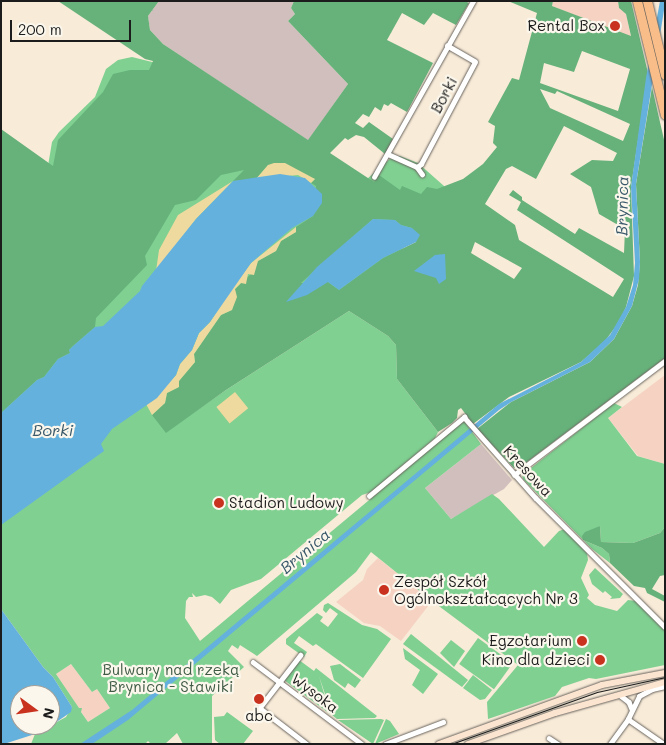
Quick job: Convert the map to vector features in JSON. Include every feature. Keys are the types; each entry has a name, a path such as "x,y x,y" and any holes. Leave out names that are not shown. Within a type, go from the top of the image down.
{"highway":[{"path":"637,1 665,115"},
{"path":"647,1 665,74"}],"main road":[{"path":"439,744 602,685 665,673"},
{"path":"468,744 555,713 665,682"}],"street":[{"name":"Borki","path":"374,177 473,1"},
{"name":"Borki","path":"417,167 421,164 475,62 447,46"},
{"path":"388,154 417,167 422,174"},
{"path":"514,475 665,361"},
{"name":"Kresowa","path":"369,496 464,417 514,475 665,627"},
{"path":"301,655 260,708 307,744"},
{"name":"Wysoka","path":"253,662 362,744"},
{"path":"610,744 628,719 641,694 665,686"},
{"path":"619,694 629,702 632,709"},
{"path":"628,719 664,744"},
{"path":"385,744 443,722"},
{"path":"548,738 558,744"}],"shaded area":[{"path":"159,1 294,1 291,8 295,14 288,21 348,84 308,141 163,44 150,30 148,16"},
{"name":"Rental Box","path":"553,1 618,1 619,8 626,14 631,37 552,6"},
{"path":"665,375 665,464 638,456 608,418"},
{"path":"481,444 512,480 504,489 451,519 425,488"},
{"name":"Zespół Szkół Ogólnokształcących Nr 3","path":"378,558 432,601 401,641 380,626 364,623 336,602 363,580 367,569"},
{"path":"71,664 92,692 97,689 110,708 88,722 56,674"}],"green space":[{"path":"58,1 159,1 148,16 150,30 163,44 308,140 348,84 288,21 295,14 291,8 294,1 465,1 469,3 456,25 433,13 424,25 402,13 387,40 433,63 407,112 391,103 388,106 384,104 381,111 375,107 369,117 363,114 355,123 363,128 369,122 393,139 385,154 364,137 356,135 348,140 345,138 330,153 374,182 379,175 400,190 402,186 421,194 427,187 437,189 463,179 483,164 497,147 493,143 495,126 488,122 512,78 519,80 537,13 508,1 553,1 552,6 631,36 626,14 619,8 618,1 631,1 648,73 631,187 634,276 626,307 619,322 605,341 581,362 509,397 473,424 461,408 458,410 457,418 438,432 397,379 396,345 388,336 349,311 226,390 166,433 152,415 165,403 167,393 179,387 179,381 195,362 194,354 221,315 232,310 235,289 254,271 258,261 276,251 281,241 296,232 296,227 313,216 316,186 311,183 315,179 268,165 256,179 233,181 244,170 221,175 196,200 175,205 145,256 147,265 96,318 95,327 69,350 70,353 58,359 44,377 37,380 1,413 1,129 53,166 58,140 103,92 113,74 130,70 149,70 153,61 145,59","holes":["582,51 630,69 618,111 540,83 544,63 574,72","540,89 555,94 557,91 630,124 623,141 550,108","564,126 617,153 613,161 592,160 570,174 591,187 599,214 625,229 624,253 579,228 575,234 522,200 522,197 513,190 509,195 521,202 517,210 624,279 613,297 519,240 515,225 485,204 506,169 512,166 536,179","373,219 395,220 401,225 412,228 416,242 383,258 339,290 328,282 301,283","475,242 522,268 514,279 471,253"]},
{"name":"Bulwary nad rzeką Brynica - Stawiki","path":"132,57 160,64 367,179 392,157 400,156 418,163 444,186 455,204 308,329 166,432 226,390 349,311 388,336 396,345 397,379 438,432 435,438 371,492 362,495 261,579 231,590 220,604 212,597 205,595 196,597 192,593 193,597 189,597 186,601 185,618 200,641 464,421 481,444 425,488 451,519 492,494 544,547 559,531 565,529 587,553 588,560 581,578 589,595 587,598 595,605 617,611 628,600 636,601 665,630 665,665 596,679 589,678 562,687 555,696 488,719 487,702 518,665 432,601 371,552 356,572 257,656 240,645 238,649 232,645 228,651 244,667 212,696 212,744 183,744 177,733 165,744 151,744 148,741 145,744 31,744 35,735 60,735 60,720 66,717 72,707 60,685 43,667 1,609 1,204 39,220 52,142 59,132 95,97 106,69 118,60","holes":["71,664 92,692 97,689 110,708 88,722 81,712 82,708 79,708 56,674"]},
{"path":"652,87 665,144 665,358 519,468 514,468 477,429 511,402 590,362 614,339 632,306 638,285 640,262 636,184"},
{"path":"614,403 622,407 608,418 637,456 665,464 665,527 660,533 633,543 601,542 600,526 583,540 523,479 522,475"},
{"path":"600,526 601,542 633,543 660,533 665,527 665,575 660,576 652,589 665,596 665,602 647,593 645,588 634,586 610,563 609,554 602,548 583,540 582,536 585,532"},
{"path":"583,540 602,548 609,554 610,563 592,549"},
{"path":"595,568 623,594 620,598 610,599 612,597 605,591 603,593 592,584 589,575"},
{"path":"328,603 362,625 377,629 391,639 363,678 316,644 313,646 299,636 294,643 307,652 304,657 286,644 286,639 317,613 323,617 320,621 328,627 338,614 330,608 326,613 323,610 324,605"},
{"path":"411,634 468,680 462,687 403,644"},
{"path":"478,638 513,663 494,689 459,664"},
{"path":"451,640 465,651 454,667 440,653"},
{"path":"403,648 438,674 423,694 412,685 420,670 405,659"},
{"path":"299,660 314,671 316,668 377,716 375,718 337,719 332,715 319,676 330,714 284,680"},
{"path":"340,664 361,680 355,688 348,683 345,688 334,680 330,666"},
{"path":"473,675 492,690 485,699 480,700 463,688"},
{"path":"227,712 253,731 243,744 220,744 215,740 214,717 224,716"},
{"path":"386,719 390,721 399,734 375,744"},
{"path":"338,720 384,720 373,744"}],"sand":[{"path":"285,163 315,179 311,183 298,175 256,179 268,165"},
{"path":"233,181 196,219 156,271 159,250 178,215"},
{"path":"296,227 296,232 281,241 276,251 258,261 254,275 248,274 246,284 241,283 235,289 237,297 232,310 221,315 194,354 195,362 179,381 179,387 167,393 165,403 152,415 146,404 152,401 176,375 180,364 192,350 199,333 210,322 251,263"},
{"path":"235,392 248,408 230,423 216,407"}],"water":[{"path":"660,1 665,1 665,4 636,184 640,262 639,279 632,306 614,339 590,362 499,410 128,720 92,744 80,744 132,710 499,404 581,362 610,335 626,307 633,285 635,263 631,187 646,78"},
{"name":"Borki","path":"280,174 305,178 322,194 322,203 313,216 292,228 251,263 210,322 199,333 192,350 180,364 176,375 157,398 112,429 101,444 104,451 1,525 1,413 37,380 44,377 58,359 70,353 69,350 95,327 103,326 140,291 196,219 233,181"},
{"path":"373,219 395,220 401,225 412,228 420,235 416,242 383,258 339,290 328,282 307,295 286,302 317,267"},
{"path":"445,254 446,279 439,284 436,278 414,271 435,255"},
{"path":"1,609 58,685 10,685 10,735 32,735 1,744"},
{"path":"60,688 72,707 71,712 60,720"}],"tram line":[{"path":"451,744 597,692 665,677"}],"place":[{"name":"Rental Box","path":"615,26"},
{"name":"Stadion Ludowy","path":"219,503"},
{"name":"Zespół Szkół Ogólnokształcących Nr 3","path":"384,590"},
{"name":"Egzotarium","path":"582,641"},
{"name":"Kino dla dzieci","path":"600,660"},
{"name":"abc","path":"259,699"}],"water label":[{"name":"Brynica","path":"622,206"},
{"name":"Brynica","path":"305,551"}]}
